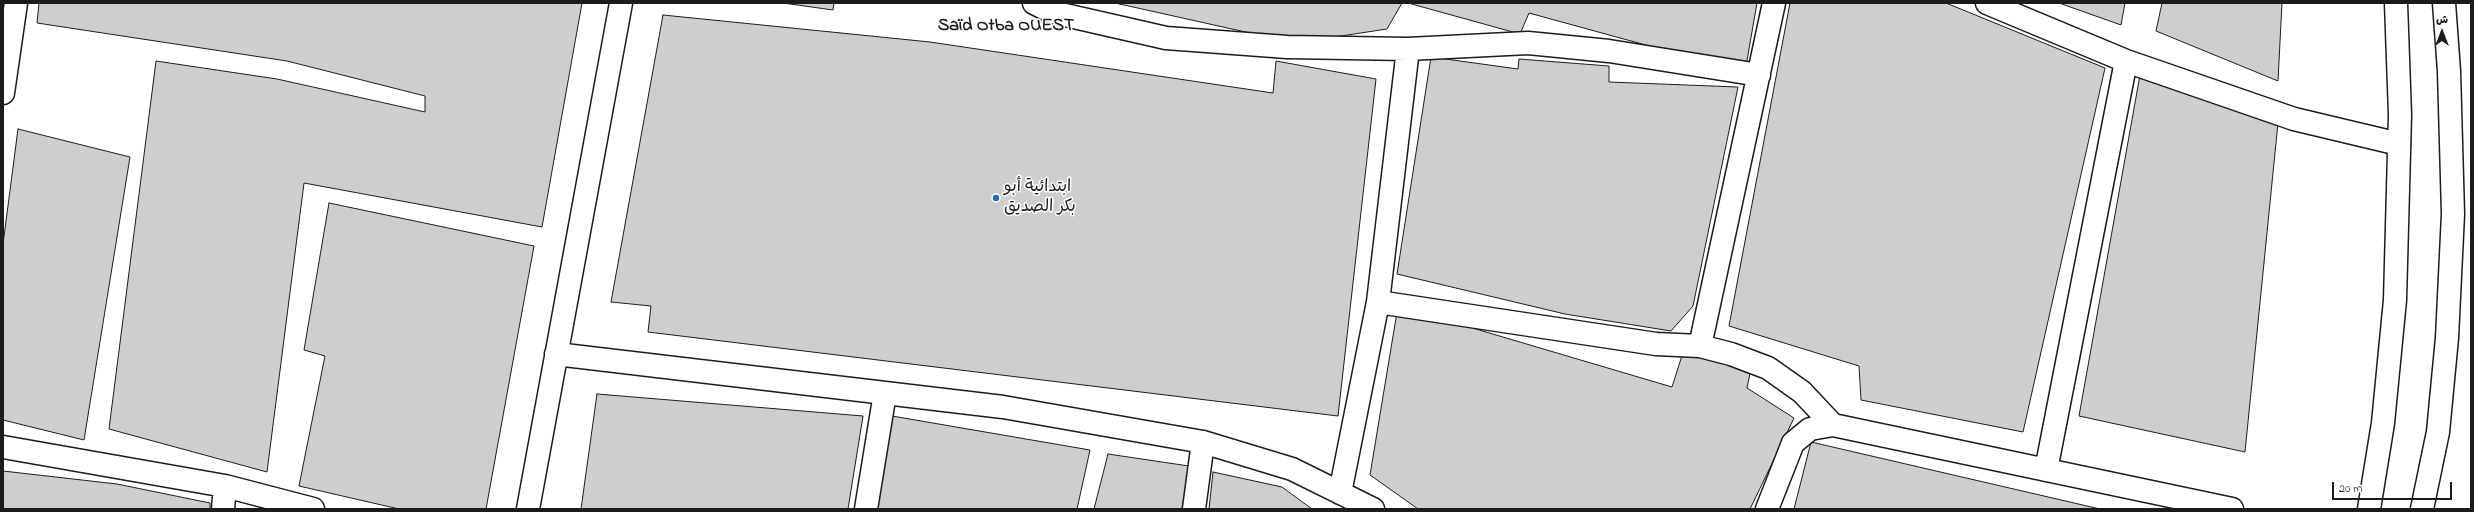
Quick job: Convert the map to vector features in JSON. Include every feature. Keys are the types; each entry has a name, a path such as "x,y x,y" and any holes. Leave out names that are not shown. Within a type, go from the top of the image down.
{"street":[{"path":"3,92 16,3"},
{"path":"528,509 621,3"},
{"path":"1034,3 1052,12 1166,38 1287,47 1408,49 1528,43 1609,51 1759,75"},
{"path":"1700,346 1774,3"},
{"path":"1986,3 2126,61 2294,119 2399,144"},
{"path":"2369,509 2374,488 2391,359 2399,230 2396,3"},
{"path":"2422,509 2438,432 2447,338 2453,214 2449,71 2444,3"},
{"path":"1340,493 1378,302 1408,49"},
{"path":"2046,470 2126,61"},
{"path":"1378,302 1656,344 1700,346 1731,354 1768,368 1802,392 1833,425"},
{"path":"556,354 1003,407 1203,442 1292,469 1373,509"},
{"path":"866,509 885,393"},
{"path":"1767,509 1793,443 1810,429 1833,425 2232,509"},
{"path":"1194,509 1203,442"},
{"path":"3,447 226,486 313,509"},
{"path":"223,509 226,486"}],"building":[{"path":"39,3 582,3 542,227 304,183 267,472 109,429 156,61 277,79 425,112 425,96 287,61 37,23"},
{"path":"783,3 834,3 833,10"},
{"path":"1115,3 1402,3 1387,29 1295,43"},
{"path":"1408,3 1757,3 1746,66 1653,47 1529,13 1520,34"},
{"path":"1790,3 1946,3 2105,68 2023,432 1861,400 1859,366 1729,326"},
{"path":"2059,3 2125,3 2121,25"},
{"path":"2162,3 2282,3 2278,81 2156,31"},
{"name":"ابتدائية أبو بكر الصديق","path":"663,15 930,42 1273,93 1276,61 1376,79 1338,416 648,332 651,306 611,302"},
{"path":"1431,57 1518,69 1519,59 1609,66 1609,82 1738,87 1693,306 1671,331 1565,314 1397,274"},
{"path":"2140,75 2278,123 2245,452 2079,416"},
{"path":"18,129 130,157 84,440 3,420 3,244"},
{"path":"329,203 534,246 486,509 399,509 299,486 325,356 304,350"},
{"path":"1398,306 1672,387 1685,346 1750,373 1747,388 1794,418 1750,509 1418,509 1370,475"},
{"path":"597,394 863,416 848,509 581,509"},
{"path":"892,416 1090,450 1077,509 876,509"},
{"path":"1811,442 2100,509 1794,509"},
{"path":"1108,454 1189,466 1182,509 1094,509"},
{"path":"3,471 117,484 210,503 210,509 3,509"},
{"path":"1213,472 1282,487 1312,509 1209,509"}],"place":[{"name":"ابتدائية أبو بكر الصديق","path":"996,198"}],"district":[{"name":"Saïd Otba OUEST","path":"1006,27"}]}
